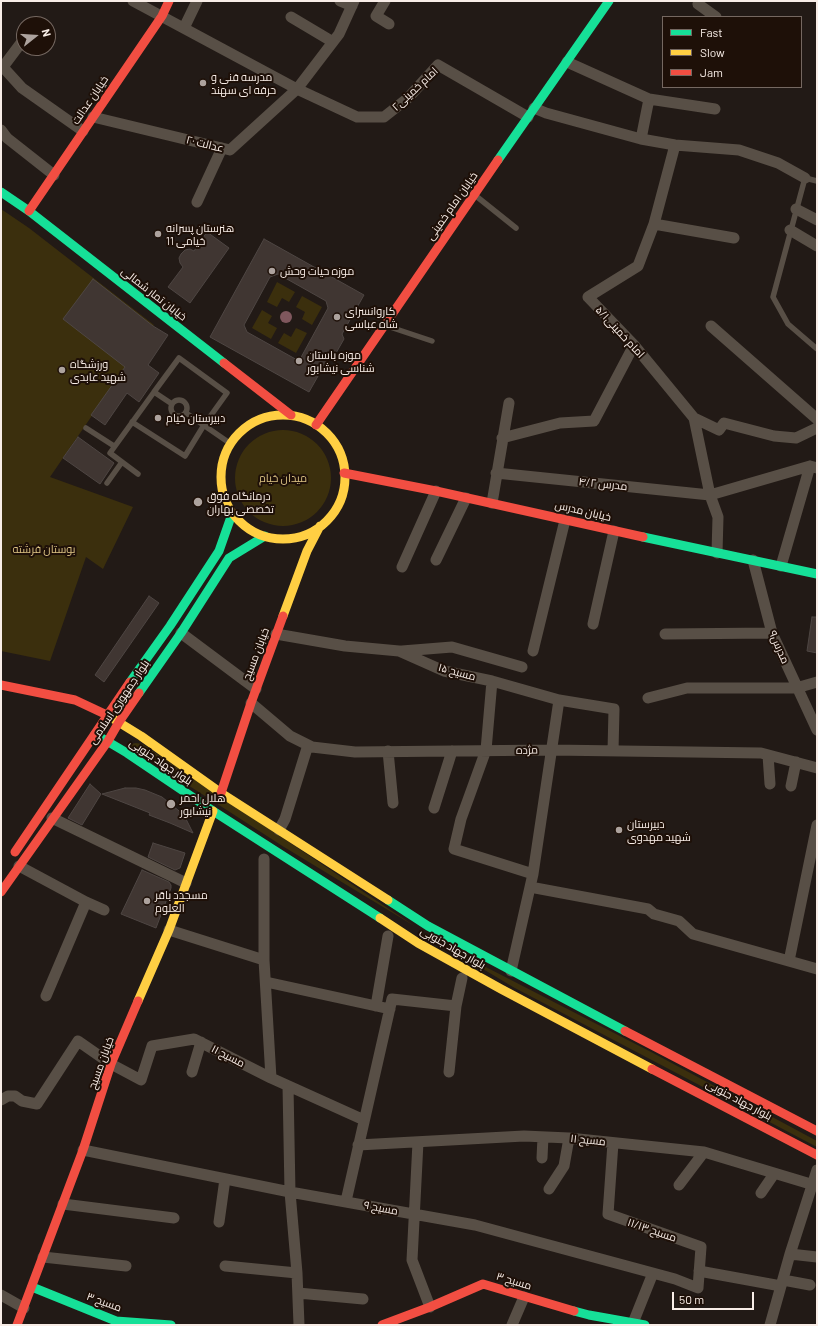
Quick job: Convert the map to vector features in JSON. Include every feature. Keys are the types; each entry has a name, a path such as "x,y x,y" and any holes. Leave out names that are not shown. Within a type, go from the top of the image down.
{"main road":[{"name":"خیابان عدالت","path":"29,211 162,16 169,1"},
{"name":"خیابان امام خمینی","path":"316,425 474,194 609,1"},
{"name":"خیابان تمار شمالی","path":"1,192 29,211 291,415"},
{"path":"291,415 316,425 330,438 340,454 344,473 342,493 334,512 320,526 303,536 284,539 265,536 247,528 232,514 223,495 220,475 225,454 235,437 251,423 270,416 291,415"},
{"name":"خیابان مدرس","path":"344,473 436,491 817,574"},
{"name":"بلوار جمهوری اسلامی","path":"11,858 107,715 170,626 219,551 232,514"},
{"name":"خیابان مسیح","path":"221,793 276,634 307,551 320,526"},
{"name":"بلوار جمهوری اسلامی","path":"1,892 108,741 119,722 181,633 229,558 265,536"},
{"name":"بلوار جهاد جنوبی","path":"1,685 75,700 107,715 142,736 221,793 279,830 501,990 817,1155"},
{"name":"بلوار جهاد جنوبی","path":"95,734 127,753 213,811 423,935 511,971 817,1130"},
{"path":"127,753 126,747 128,741 134,737 142,736"},
{"name":"خیابان مسیح","path":"17,1325 83,1150 111,1064 169,930 213,811"},
{"name":"مسیح ۳","path":"382,1325 483,1284 587,1320 645,1325"},
{"name":"مسیح ۳","path":"32,1287 116,1321 171,1325"}],"street":[{"path":"133,1 297,89 339,34 353,3 340,1"},
{"path":"184,28 197,1"},
{"path":"385,1 376,16 389,24"},
{"path":"699,1 698,4 715,16"},
{"path":"291,16 333,42"},
{"path":"16,49 2,66 22,88 83,131"},
{"path":"567,62 649,99 715,109"},
{"name":"امام خمینی۲","path":"297,89 357,117 384,117 408,98 438,65 531,113"},
{"name":"عدالت ۲۰","path":"93,117 230,150 297,89"},
{"path":"642,139 649,99"},
{"path":"531,113 546,113 642,139 675,145 739,150 778,163 805,178"},
{"path":"1,130 7,138 54,175"},
{"name":"امام خمینی۵/۱","path":"675,145 654,224 638,266 588,297 634,345 694,418"},
{"path":"197,202 222,148"},
{"path":"796,209 817,220"},
{"path":"654,224 734,238"},
{"path":"790,230 817,246"},
{"path":"711,326 817,419"},
{"path":"502,438 560,423 594,421 634,345"},
{"path":"492,503 509,403"},
{"path":"694,418 719,430 724,423 774,436 796,438 817,428"},
{"path":"694,418 710,494 718,517 717,553"},
{"path":"710,494 813,467"},
{"path":"781,566 813,467"},
{"name":"مدرس ۴/۲","path":"496,473 710,494"},
{"path":"402,567 436,491"},
{"path":"436,560 466,498"},
{"path":"533,652 565,520"},
{"path":"593,624 614,531"},
{"name":"مدرس۹","path":"753,560 772,633 796,688 817,730"},
{"path":"181,633 256,689"},
{"path":"665,634 772,633"},
{"name":"مسیح ۱۵","path":"276,634 345,646 399,651 444,671 492,681 559,700 614,709 613,751"},
{"path":"399,651 452,647 522,667"},
{"path":"492,681 486,750 461,819 454,849 533,874"},
{"path":"648,698 687,688 796,688 817,682"},
{"path":"511,971 533,874 559,700"},
{"name":"مژده","path":"251,703 290,736 312,747 355,752 552,750 761,753 817,768"},
{"path":"279,830 285,819 308,745"},
{"path":"388,751 393,803"},
{"path":"434,808 452,751"},
{"path":"768,755 770,784"},
{"path":"791,786 796,762"},
{"path":"52,818 186,883"},
{"path":"789,961 817,825"},
{"path":"264,859 264,960 271,1078"},
{"path":"19,866 104,910"},
{"path":"530,887 648,909 654,914 679,921 693,934 817,969"},
{"path":"46,996 86,902"},
{"path":"169,930 264,960"},
{"path":"376,1006 388,936"},
{"path":"449,1072 456,1006 462,978"},
{"path":"266,982 390,1009"},
{"path":"346,1201 392,999 456,1006"},
{"name":"مسیح ۱۱","path":"111,1064 142,1080 152,1046 194,1039 271,1078 364,1120"},
{"path":"1,1100 8,1096 15,1096 22,1101 37,1104 78,1040 111,1064"},
{"path":"192,1072 201,1042"},
{"path":"288,1086 290,1192 297,1273 299,1325"},
{"name":"مسیح ۱۱","path":"358,1145 524,1136 570,1138 704,1152 815,1186"},
{"path":"542,1158 543,1137"},
{"path":"549,1189 564,1166 570,1138"},
{"path":"418,1142 412,1260 430,1306"},
{"name":"مسیح ۱۱/۱۳","path":"613,1142 608,1214 701,1247 698,1288 675,1279"},
{"name":"مسیح ۹","path":"83,1150 290,1192 475,1225 675,1279"},
{"path":"679,1184 704,1152"},
{"path":"770,1325 790,1254 815,1186 817,1170"},
{"path":"761,1193 774,1174"},
{"path":"219,1222 225,1179"},
{"path":"63,1204 174,1218"},
{"path":"790,1254 817,1257"},
{"path":"43,1257 126,1266"},
{"path":"225,1266 297,1273"},
{"path":"699,1271 782,1283 810,1285"},
{"path":"633,1323 653,1273"},
{"path":"298,1293 363,1299"},
{"path":"1,1295 24,1308"},
{"path":"512,1325 524,1297"}],"lane":[{"path":"817,181 805,178 773,297 788,324 817,349"},
{"path":"474,194 516,228"},
{"path":"385,325 432,341"},
{"path":"132,422 185,456 204,425 227,393 178,358 114,446 110,453 138,474"},
{"path":"154,392 172,404"},
{"path":"177,400 183,401 187,408 186,413 181,416 174,415 171,410 172,404 177,400"},
{"path":"186,413 231,444"},
{"path":"86,428 114,446"},
{"path":"107,483 122,462"}],"green space":[{"name":"ورزشگاه شهید عابدی","path":"1,209 29,228 154,325 50,477 133,507 103,569 86,557 50,661 1,651"},
{"path":"277,282 295,292 289,302 282,298 277,307 267,302"},
{"path":"302,296 322,307 312,325 302,319 305,312 296,307"},
{"path":"262,310 272,316 268,323 277,328 271,339 252,328"},
{"path":"296,328 307,333 296,353 278,343 284,333 291,337"},
{"name":"میدان خیام","path":"283,430 301,433 317,444 328,460 331,478 328,496 317,512 301,523 283,526 265,523 249,512 238,496 235,478 238,460 249,444 265,433"},
{"path":"131,744 142,744 416,927 284,847 129,747"},
{"path":"443,945 653,1053 817,1141 817,1147 513,987"}],"shaded area":[{"path":"284,311 288,311 292,317 288,323 284,323 280,319 280,315"}],"building":[{"path":"207,232 229,248 190,303 168,287 183,267 179,258 181,254 185,250 190,249 194,251"},
{"name":"کاروانسرای شاه عباسی","path":"264,239 364,295 342,334 344,339 336,353 330,355 309,392 210,337","holes":["278,274 326,301 328,308 299,361 247,332 244,325 270,277"]},
{"path":"93,279 153,326 168,335 148,365 159,373 139,402 127,393 105,425 91,415 125,367 63,319"},
{"path":"78,437 114,463 100,484 63,458"},
{"path":"149,596 159,603 104,682 95,675"},
{"path":"812,617 817,617 817,653 807,651"},
{"path":"90,784 101,794 82,825 68,818"},
{"path":"125,788 145,790 162,797 184,815 193,833 149,815 150,813 102,794"},
{"path":"153,843 185,853 180,868 175,870 148,857"},
{"name":"مسجدد باقر العلوم","path":"142,870 169,882 171,885 156,928 121,914"}],"traffic: fast":[{"path":"498,160 609,1"},
{"path":"1,192 29,211 224,363"},
{"path":"130,682 170,626 219,551 232,514"},
{"path":"139,693 181,633 229,558 265,536"},
{"path":"643,537 817,574"},
{"path":"95,734 127,753 213,811 380,918"},
{"path":"388,900 428,926 625,1031"},
{"path":"32,1287 116,1321 171,1325"},
{"path":"574,1311 645,1325"}],"traffic: slow":[{"path":"283,415 307,420 327,433 340,453 345,477 340,501 327,521 307,534 283,539 259,534 239,521 226,501 221,477 226,453 239,433 259,420 283,415"},
{"path":"283,616 307,551 320,526"},
{"path":"107,715 141,736 221,793 388,900"},
{"path":"138,1001 169,930 213,811"},
{"path":"380,918 418,943 652,1069"}],"traffic: jam":[{"path":"29,211 162,16 169,1"},
{"path":"316,425 498,160"},
{"path":"224,363 291,415"},
{"path":"344,473 436,491 643,537"},
{"path":"221,793 251,703 283,616"},
{"path":"15,852 130,682"},
{"path":"1,685 75,700 107,715"},
{"path":"1,892 108,741 139,693"},
{"path":"17,1325 83,1150 111,1064 138,1001"},
{"path":"625,1031 817,1131"},
{"path":"652,1069 817,1155"},
{"path":"382,1325 430,1307 483,1284 574,1311"}],"place":[{"name":"مدرسه فنی و حرفه ای سهند","path":"203,83"},
{"name":"هنرستان پسرانه خیامی 11","path":"158,234"},
{"name":"موزه حیات وحش","path":"272,271"},
{"name":"کاروانسرای شاه عباسی","path":"337,317"},
{"name":"موزه باستان شناسی نیشابور","path":"299,361"},
{"name":"ورزشگاه شهید عابدی","path":"62,370"},
{"name":"دبیرستان خیام","path":"158,418"},
{"name":"درمانگاه فوق تخصصی بهاران","path":"198,502"},
{"name":"هلال احمر نیشابور","path":"171,804"},
{"name":"دبیرستان شهید مهدوی","path":"619,830"},
{"name":"مسجدد باقر العلوم","path":"147,901"}],"park label":[{"name":"بوستان فرشته","path":"44,549"}]}
